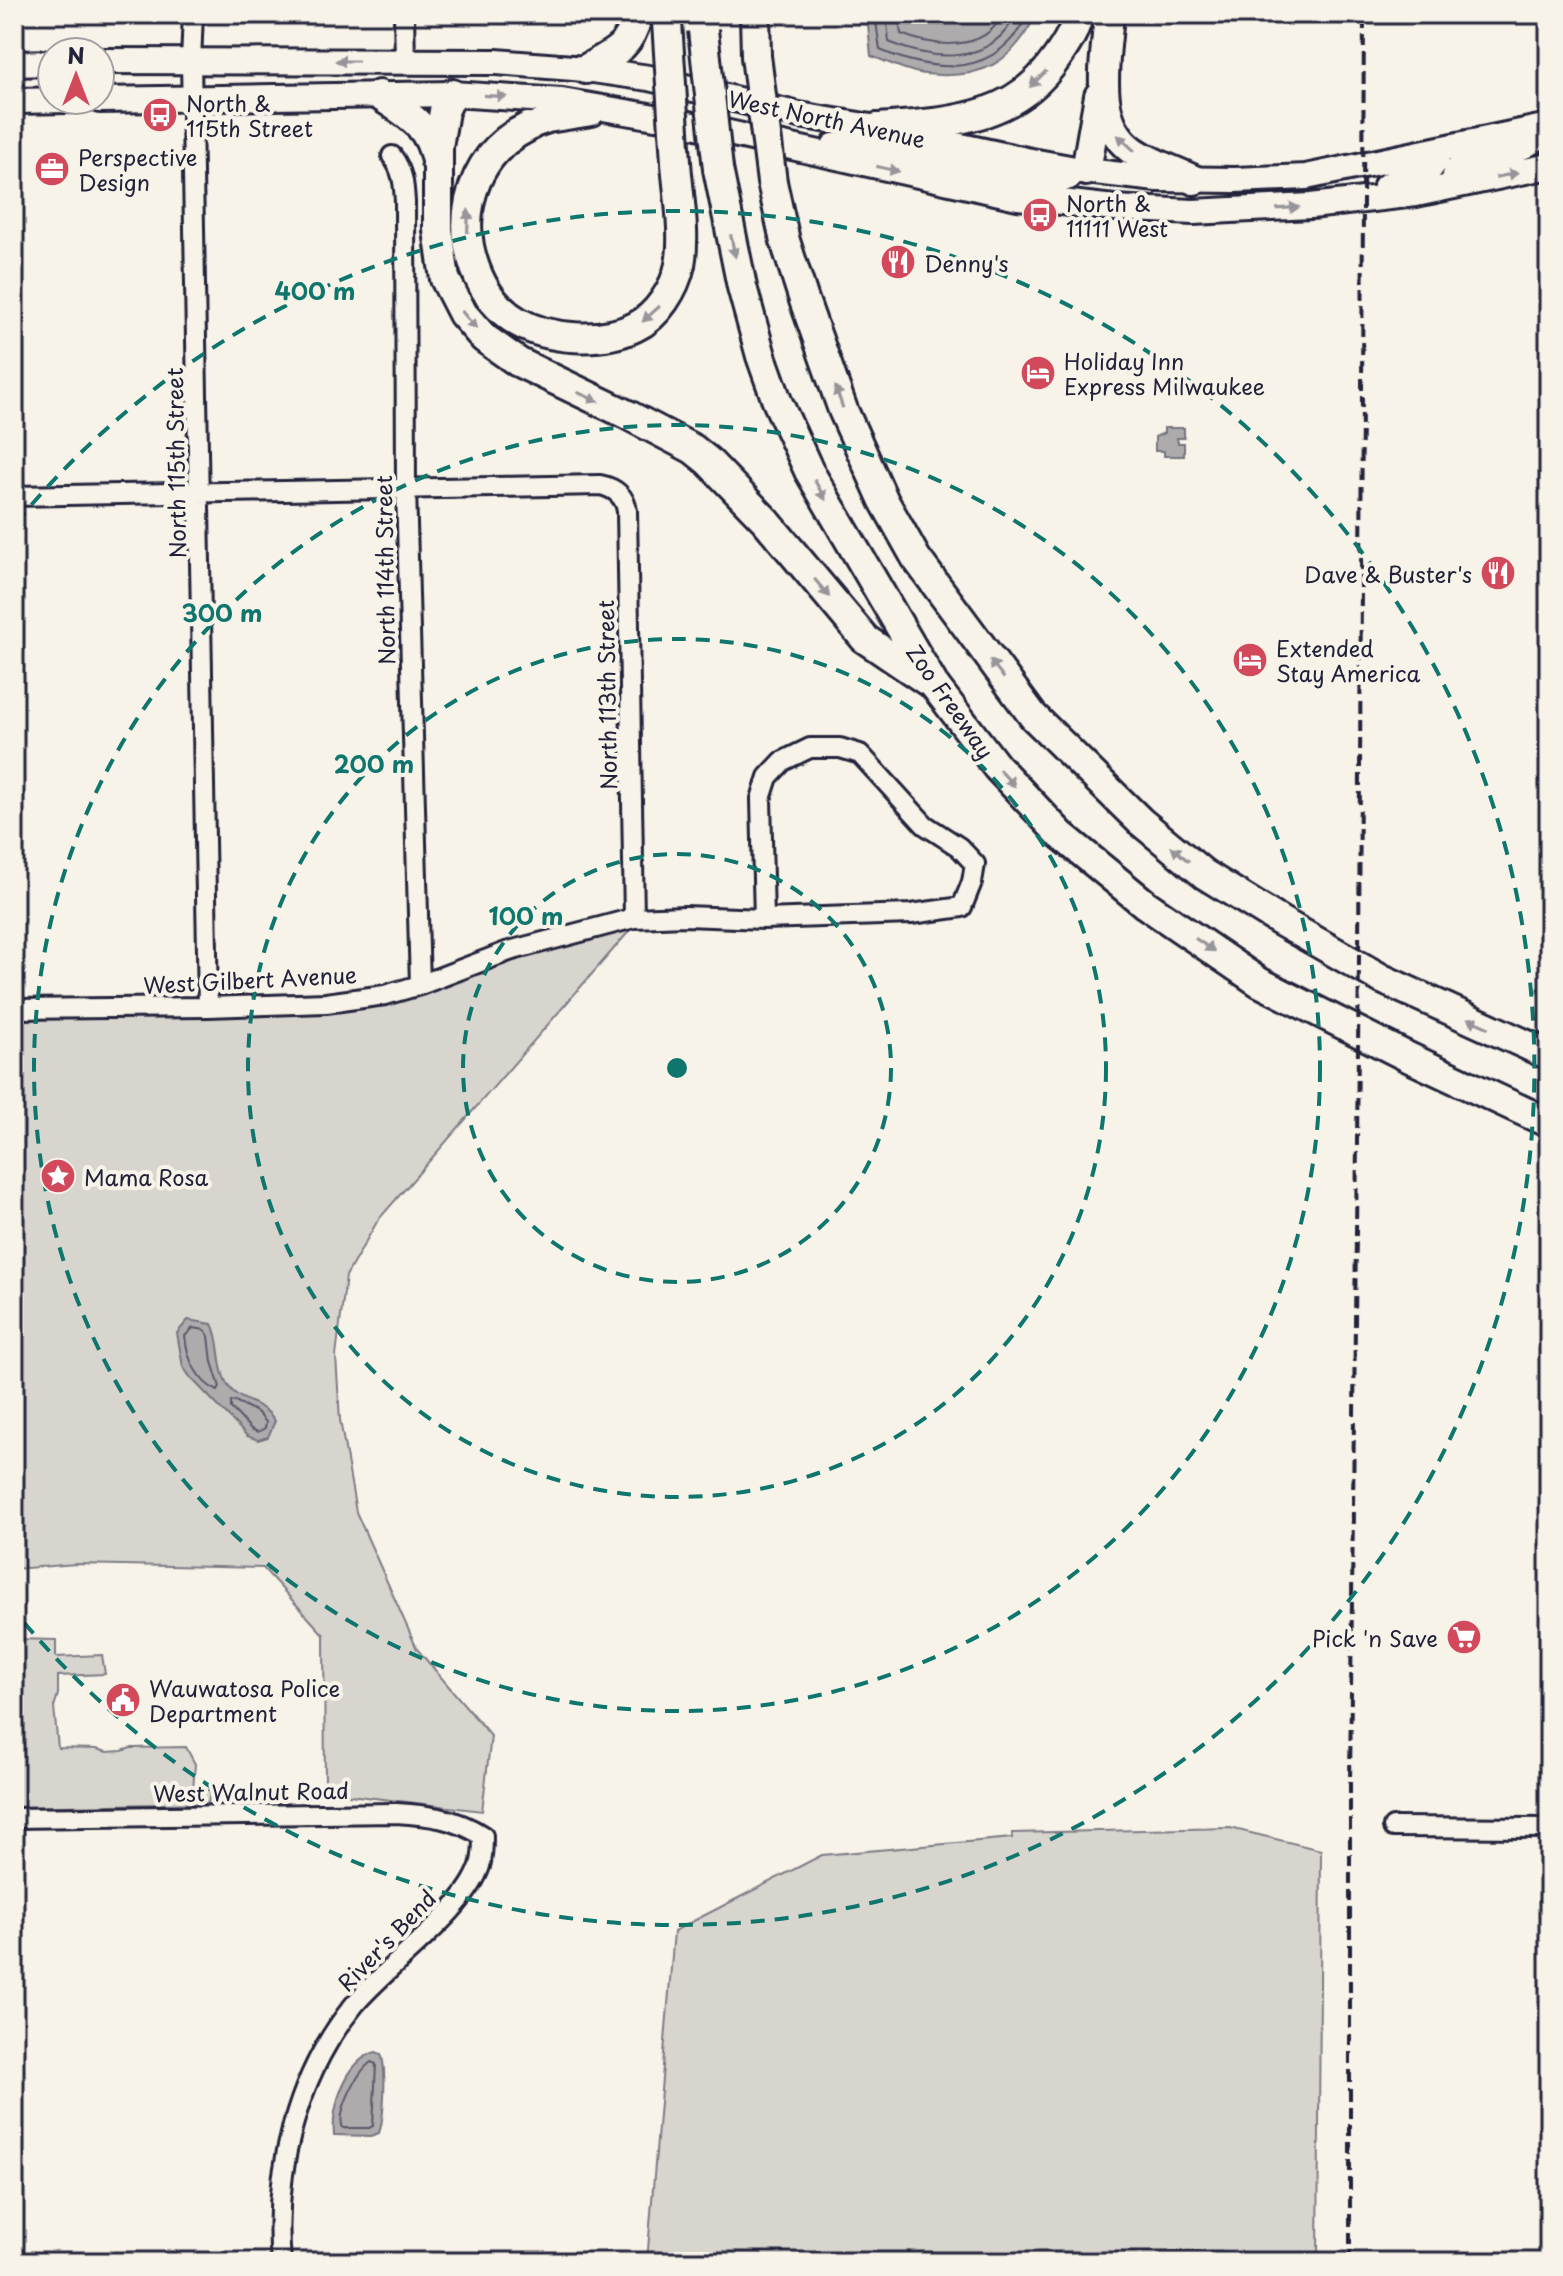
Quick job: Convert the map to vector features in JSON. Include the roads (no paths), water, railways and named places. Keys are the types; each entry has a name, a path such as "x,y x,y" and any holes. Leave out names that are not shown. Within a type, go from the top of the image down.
{"highway":[{"path":"586,69 620,50 633,34 638,14"},
{"path":"755,14 756,56 772,182 785,241 843,410 884,501 916,558 1033,716 1140,821 1204,874 1382,979 1549,1055"},
{"path":"877,128 949,122 998,109 1027,91 1050,68 1077,23 1078,14"},
{"path":"1086,171 1109,14"},
{"path":"528,127 516,132 489,157 475,180 465,219 474,267 490,297 517,322 556,337 597,337 636,327 658,309 673,286 680,264 667,18"},
{"name":"Zoo Freeway","path":"703,22 718,169 742,287 777,401 809,471 934,685 997,767 1061,835 1145,904 1259,982 1549,1123"},
{"path":"1106,48 1106,110 1116,133 1139,154 1194,180"},
{"path":"436,166 444,111 452,94"},
{"path":"379,95 415,120 433,145 439,249 445,279 463,314 484,338 527,368 693,449 732,484 766,521 865,639 934,685"}],"main road":[{"name":"West North Avenue","path":"116,61 405,61 509,63 586,69 649,78 799,115 1086,171 1157,179 1306,177 1549,128"},
{"path":"116,70 136,61"},
{"path":"14,64 36,63"},
{"path":"452,94 470,77 509,63"},
{"path":"14,86 36,85"},
{"name":"West North Avenue","path":"116,100 452,94 522,98 615,109 955,184 1080,205 1193,212 1375,199 1549,166"},
{"path":"14,101 36,101"},
{"path":"528,127 548,120 615,109"},
{"path":"1452,186 1454,173 1462,166 1495,158 1524,146 1549,128"},
{"path":"804,150 845,145 894,150 1032,179 1058,181 1086,171 1080,205"},
{"path":"1375,199 1380,190 1390,183 1430,170 1439,151"}],"street":[{"name":"North 115th Street","path":"193,14 191,61 208,1007"},
{"path":"404,14 405,61"},
{"name":"North 114th Street","path":"392,156 400,168 404,191 406,488 420,985"},
{"name":"North 113th Street","path":"406,488 600,485 620,495 627,511 634,918"},
{"path":"14,496 406,488"},
{"name":"West Gilbert Avenue","path":"14,1009 326,1003 385,995 509,951 634,918 764,919 911,914 962,907 975,864 959,847 925,825 860,754 840,748 810,748 783,761 768,777 761,799 764,919"},
{"name":"West Walnut Road","path":"14,1818 396,1813 447,1819 468,1826 483,1836"},
{"path":"1393,1827 1549,1828"},
{"name":"River's Bend","path":"281,2262 279,2216 286,2155 295,2115 309,2080 354,2006 446,1915 470,1885 479,1869 483,1836"}],"water":[{"path":"867,14 1036,14 1017,45 1005,57 978,71 945,75 912,71 871,56"},
{"path":"1164,428 1184,428 1184,438 1177,438 1178,443 1184,443 1184,456 1164,456 1164,451 1155,451 1155,437 1164,433"},
{"path":"188,1320 212,1324 222,1372 229,1387 270,1414 275,1421 268,1437 258,1440 247,1436 183,1367 177,1333"},
{"path":"376,2052 381,2054 384,2070 379,2133 371,2136 334,2135 335,2111 349,2074 356,2064"}],"railway":[{"path":"1350,2262 1350,1783 1359,957 1364,14"}],"place":[{"name":"North & 115th Street","path":"160,115"},
{"name":"Perspective Design","path":"52,169"},
{"name":"North & 11111 West","path":"1040,215"},
{"name":"Denny's","path":"898,262"},
{"name":"Holiday Inn Express Milwaukee","path":"1038,373"},
{"name":"Dave & Buster's","path":"1498,573"},
{"name":"Extended Stay America","path":"1250,660"},
{"name":"Mama Rosa","path":"58,1176"},
{"name":"Pick 'n Save","path":"1464,1637"},
{"name":"Wauwatosa Police Department","path":"123,1700"}]}
